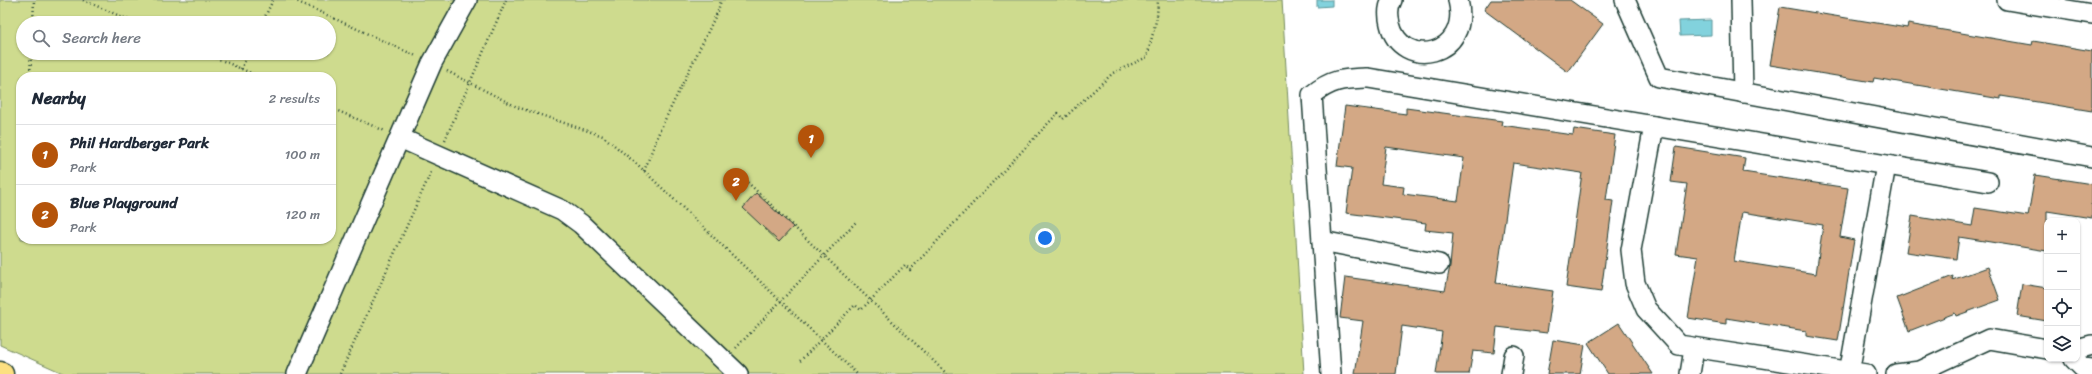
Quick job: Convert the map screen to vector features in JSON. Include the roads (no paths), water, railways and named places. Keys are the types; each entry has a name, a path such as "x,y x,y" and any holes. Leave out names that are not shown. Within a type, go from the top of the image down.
{"lane":[{"path":"297,374 432,64 467,0"},
{"path":"1392,0 1388,17 1391,31 1400,43 1412,50 1426,52 1440,49 1452,41 1459,28 1462,14 1458,0"},
{"path":"1625,0 1659,78 2092,157"},
{"path":"1741,0 1743,93"},
{"path":"2008,0 2092,14"},
{"path":"1331,374 1312,95 1326,84 1344,79 1368,78 1988,182"},
{"path":"1654,126 1631,250 1635,283 1646,309 1679,345 1694,348 1858,373 1886,165"},
{"path":"400,138 562,210 581,224 738,374"},
{"path":"1322,241 1439,264"},
{"path":"1896,374 1920,372 1989,339 2044,348"},
{"path":"2080,348 2092,345"},
{"path":"1690,374 1694,348"},
{"path":"2077,362 2083,368 2092,369"}],"water":[{"path":"1317,0 1332,0 1332,6 1317,7"},
{"path":"1711,20 1711,35 1680,36 1679,21"}],"place":[{"name":"Phil Hardberger Park","path":"811,158"},
{"name":"Blue Playground","path":"736,201"}]}
